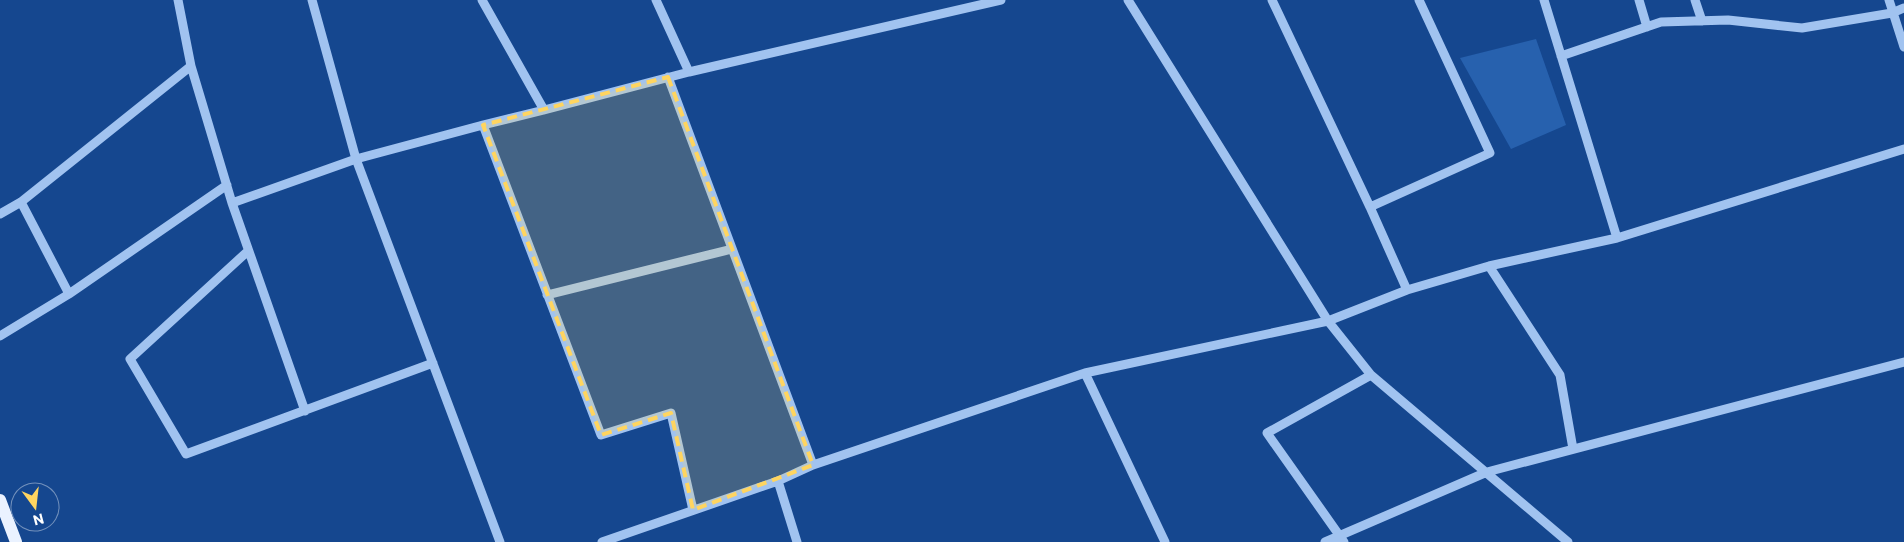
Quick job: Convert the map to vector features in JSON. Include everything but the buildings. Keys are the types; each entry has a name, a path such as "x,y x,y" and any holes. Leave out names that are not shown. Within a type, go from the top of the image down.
{"main road":[{"path":"0,500 16,542"}],"street":[{"path":"178,0 191,66 232,203 305,411"},
{"path":"312,0 356,160 500,542"},
{"path":"482,0 544,110"},
{"path":"656,0 689,72"},
{"path":"232,203 356,160 483,125 668,77 1001,0"},
{"path":"1128,0 1328,321 1371,375 1568,542"},
{"path":"1272,0 1370,206 1407,290"},
{"path":"1370,206 1490,153 1419,0"},
{"path":"1544,0 1617,238"},
{"path":"1639,0 1647,27"},
{"path":"1695,0 1702,21"},
{"path":"1889,0 1904,47"},
{"path":"1561,56 1661,22 1728,20 1802,28 1892,13 1904,8"},
{"path":"0,214 21,202 191,66"},
{"path":"668,77 813,465"},
{"path":"483,125 601,435 672,413 693,510"},
{"path":"602,542 778,481 813,465 1085,374 1328,321 1407,290 1489,266 1617,238 1904,149"},
{"path":"0,336 70,294 227,185"},
{"path":"21,202 70,294"},
{"path":"547,295 732,248"},
{"path":"248,251 130,359 186,454 433,363"},
{"path":"1489,266 1560,375 1573,449"},
{"path":"1325,542 1341,539 1486,472 1904,362"},
{"path":"1085,374 1165,542"},
{"path":"1341,539 1267,433 1371,375"},
{"path":"778,481 797,542"}],"highlighted area":[{"path":"668,77 813,465 693,510 671,413 601,435 483,125"}],"shaded area":[{"path":"1536,39 1566,125 1511,149 1460,58"}]}
